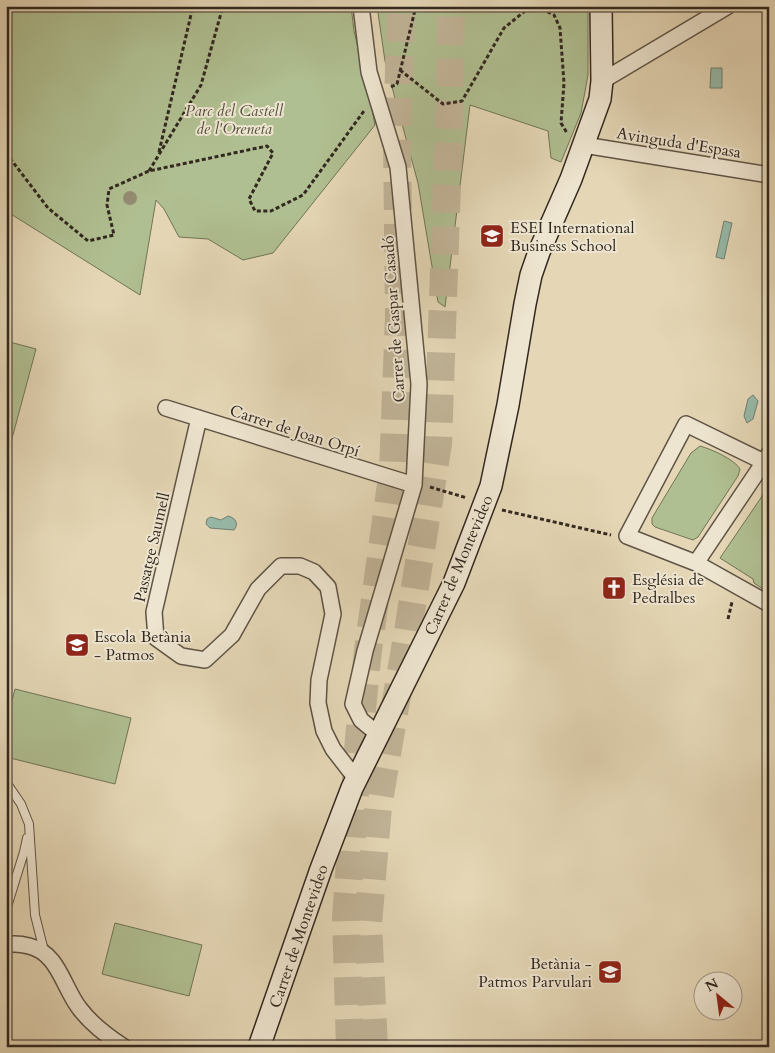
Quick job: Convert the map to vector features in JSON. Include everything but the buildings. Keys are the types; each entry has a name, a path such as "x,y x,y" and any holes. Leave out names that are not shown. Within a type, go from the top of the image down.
{"street":[{"name":"Carrer de Gaspar Casadó","path":"361,6 369,72 398,168 419,384 414,485 365,651 353,704 361,720 380,735"},
{"name":"Carrer de Montevideo","path":"259,1047 327,852 357,780 454,583 491,486 508,405 531,275 584,145 600,99 602,81 602,6"},
{"path":"602,81 728,6"},
{"name":"Avinguda d'Espasa","path":"584,145 769,174"},
{"name":"Carrer de Joan Orpí","path":"166,408 414,485"},
{"name":"Passatge Saumell","path":"199,418 154,612 156,638 181,656 205,660 232,635 258,590 281,566 300,566 314,572 328,587 334,614 323,657 318,703 324,731 333,749 357,780"},
{"path":"696,563 766,458 686,424 627,536 696,563 769,604"},
{"path":"6,946 20,944 44,951 52,960 79,1008 91,1022 124,1047"}],"lane":[{"path":"6,782 21,804 29,824 35,915 44,951"},
{"path":"6,910 24,852 29,824"}],"path":[{"path":"158,156 193,6"},
{"path":"149,171 201,85 223,6"},
{"path":"6,153 48,208 88,241 114,235 107,205 109,189 149,171 267,146 273,153 249,199 255,211 271,211 303,196 376,95 397,84 416,6"},
{"path":"400,70 443,104 462,102 504,28 525,11 545,8 554,15 560,28 564,83 561,123 572,140 584,145"},
{"path":"435,488 470,499"},
{"path":"505,512 611,535"}],"green space":[{"name":"Parc del Castell de l'Oreneta","path":"6,6 351,6 354,31 375,125 273,253 243,260 208,239 179,237 164,209 156,200 140,295 6,211"},
{"path":"377,6 588,6 588,75 581,113 561,162 551,158 548,131 470,105 445,307 438,302 418,183 385,61"},
{"path":"6,341 36,349 6,461"},
{"path":"700,446 728,458 740,469 738,476 698,537 693,540 655,527 652,524 652,518 691,453"},
{"path":"769,486 769,593 754,583 753,579 720,558"},
{"path":"15,689 131,718 115,784 6,757 6,724"},
{"path":"115,923 202,945 189,996 102,974"}],"shaded area":[{"path":"711,68 722,68 722,88 710,88"},
{"path":"724,221 732,223 724,259 716,257"},
{"path":"753,395 758,401 753,419 747,423 744,416 748,399"},
{"path":"228,516 236,521 234,530 210,528 206,524 207,519 211,517 221,520"}],"tunnel":[{"path":"350,1047 346,918 359,738 368,650 393,470 399,317 397,135 401,6"},
{"path":"374,1047 368,924 378,807 438,444 450,97 451,6"}],"place":[{"name":"ESEI International Business School","path":"492,236"},
{"name":"Església de Pedralbes","path":"614,588"},
{"name":"Escola Betània - Patmos","path":"77,645"},
{"name":"Betània - Patmos Parvulari","path":"610,972"}]}
